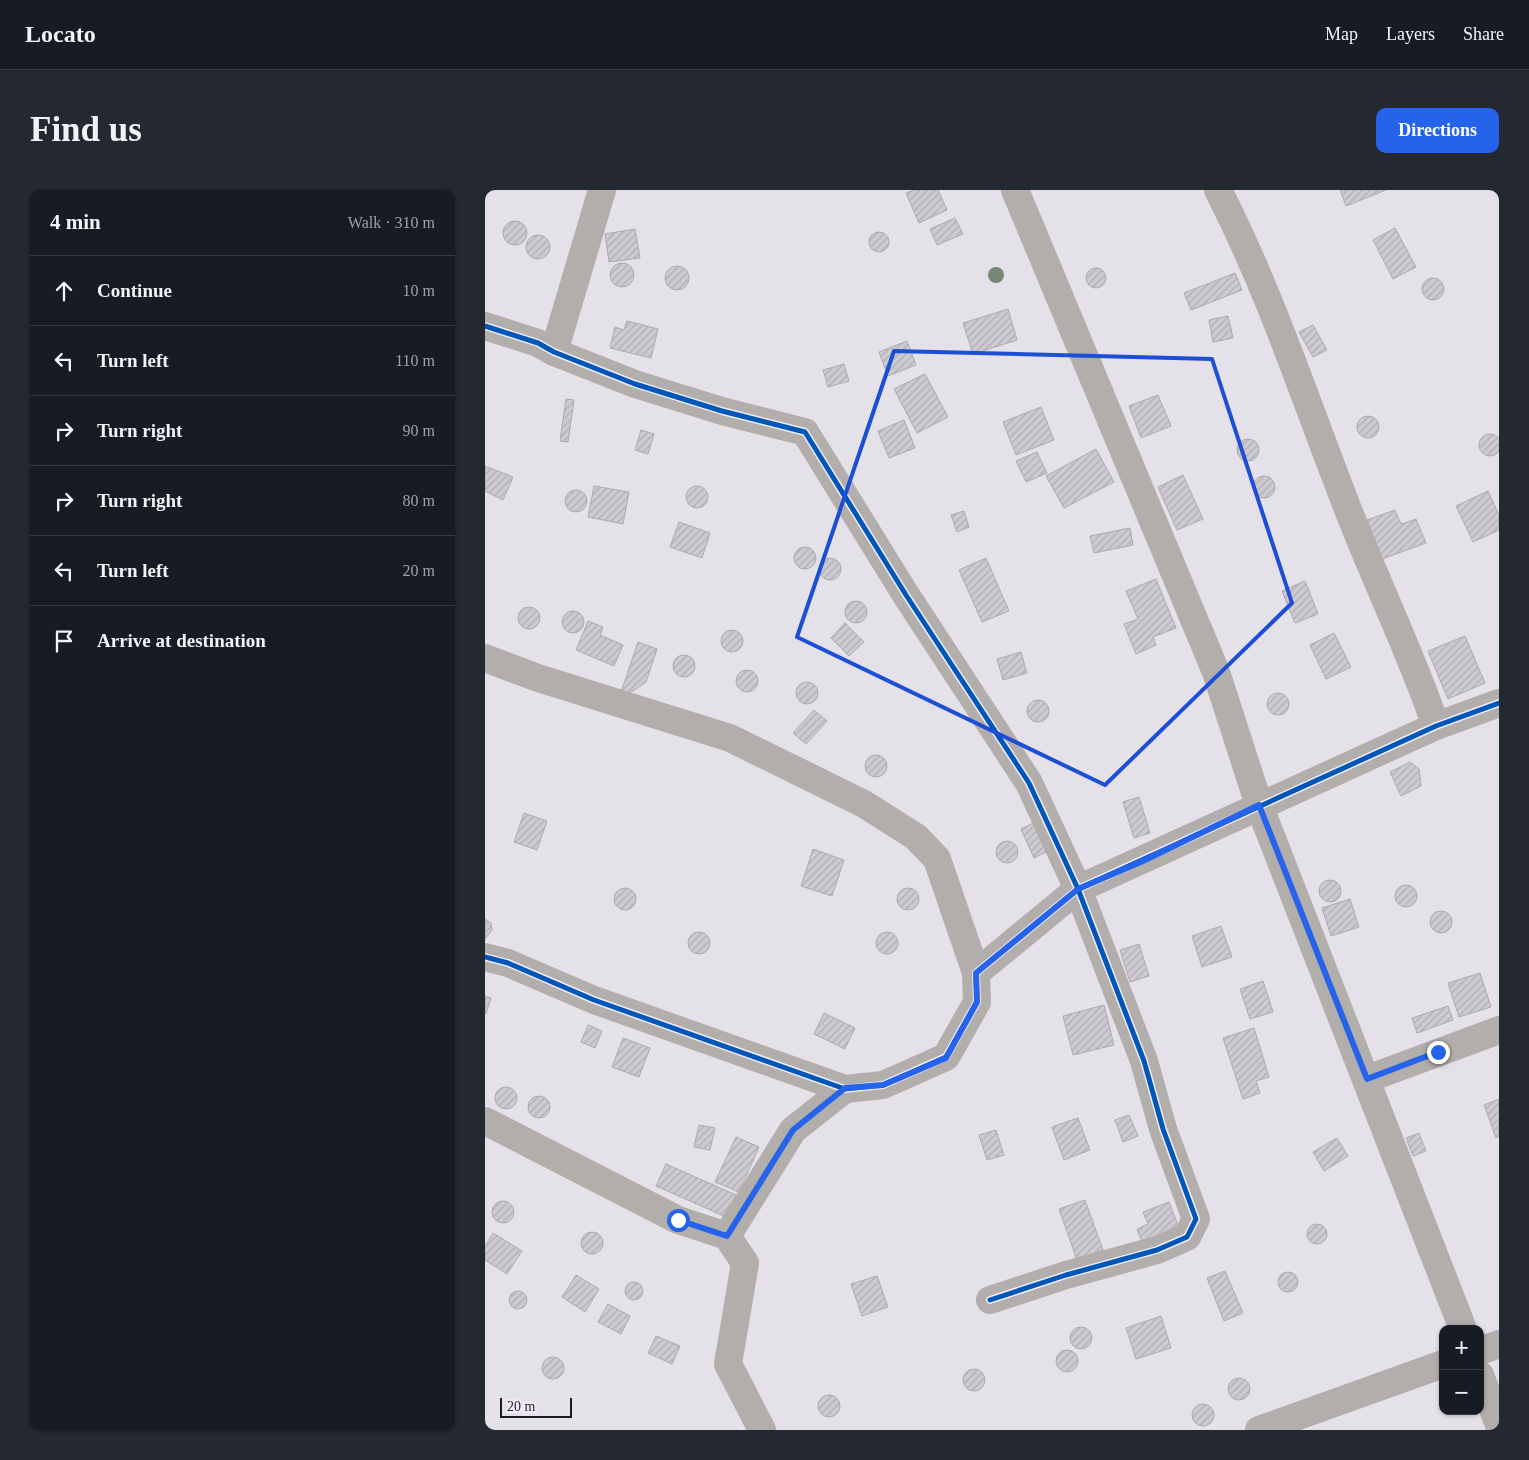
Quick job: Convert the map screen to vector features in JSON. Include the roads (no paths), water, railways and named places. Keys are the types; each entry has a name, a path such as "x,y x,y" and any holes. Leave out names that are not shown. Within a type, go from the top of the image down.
{"street":[{"path":"554,352 602,190"},
{"path":"1015,190 1216,672 1259,805 1461,1325"},
{"path":"1218,190 1255,270 1349,514 1415,668 1436,726"},
{"path":"485,326 538,343 554,352 635,384 722,411 805,432 906,595 1029,782 1078,889 1144,1061 1163,1129 1196,1219 1187,1237 1157,1250 1066,1275 990,1300"},
{"path":"485,658 538,678 731,738 864,804 909,832 937,859 976,973 977,1002 946,1058 883,1085 845,1088 631,1014 508,963 485,957"},
{"path":"976,973 1078,889 1436,726 1499,703"},
{"path":"1367,1079 1499,1030"},
{"path":"727,1236 793,1130 845,1088"},
{"path":"485,1122 678,1220 727,1236 745,1263 728,1364 762,1430"},
{"path":"1484,1350 1499,1344"},
{"path":"1259,1430 1288,1425 1439,1366"},
{"path":"1484,1386 1499,1425"}]}
